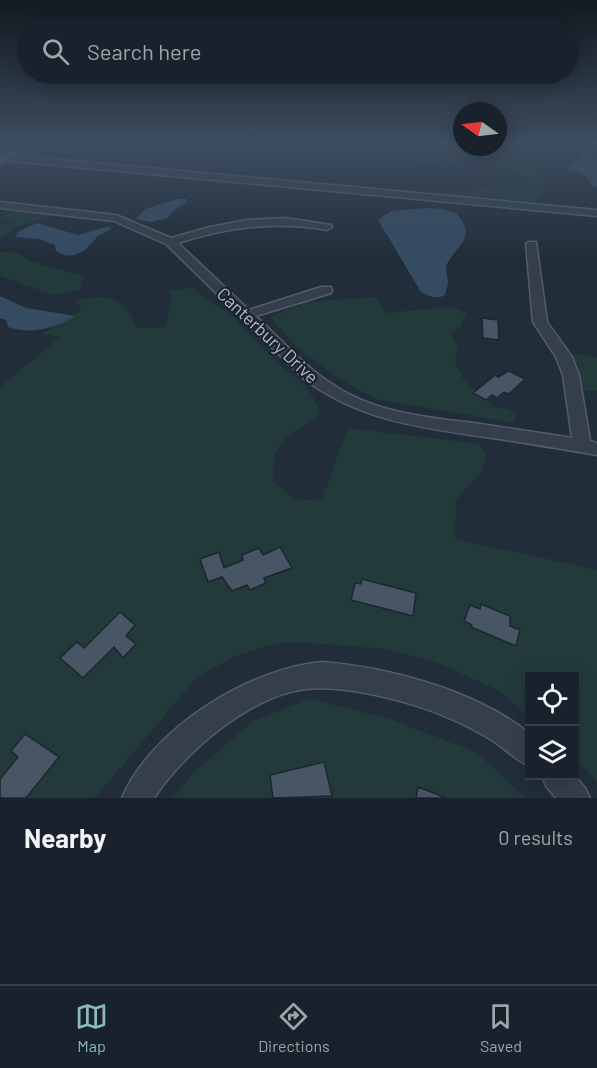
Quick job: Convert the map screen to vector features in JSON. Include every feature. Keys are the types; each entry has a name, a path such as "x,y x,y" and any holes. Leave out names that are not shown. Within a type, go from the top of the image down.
{"street":[{"path":"247,181 597,213"},
{"name":"Canterbury Drive","path":"0,207 59,212 131,224 170,242 318,383 352,402 386,413 438,424 589,447"},
{"path":"170,242 223,226 255,221 292,221 327,227"},
{"path":"532,244 538,314 542,328 568,366 589,447"},
{"path":"246,315 326,290"},
{"path":"137,798 158,768 176,748 215,717 260,692 290,680 319,675 351,678 428,696 477,716 517,740 525,747"},
{"path":"559,780 575,798"}],"green space":[{"path":"521,181 545,181 545,191 533,203 516,204 435,196 434,193 503,186"},
{"path":"12,211 51,215 17,227 0,238 0,226 10,222 4,215"},
{"path":"0,252 20,253 30,261 84,276 80,290 54,295 0,276"},
{"path":"191,287 234,318 262,348 305,386 313,397 320,414 288,436 275,452 273,482 298,501 322,499 348,428 480,444 486,456 482,471 456,500 455,539 597,570 597,781 579,764 579,672 525,672 525,714 502,692 434,661 386,649 311,643 276,643 235,656 196,678 95,798 0,798 0,387 60,337 43,334 78,312 82,307 75,300 96,297 113,299 126,309 137,328 165,327 171,303 170,291"},
{"path":"376,297 385,313 451,307 467,313 459,328 450,333 458,348 455,362 463,379 494,407 509,410 516,415 514,423 377,399 338,378 298,348 270,317 305,302"},
{"path":"570,353 597,357 597,391 584,391 578,365"},
{"path":"310,699 389,719 476,752 526,798 173,798 191,775 253,721"}],"water":[{"path":"590,181 597,181 597,187 592,186"},
{"path":"178,199 187,199 187,202 173,211 168,218 151,222 136,219 145,209"},
{"path":"444,209 457,214 466,230 463,242 446,266 448,283 445,295 439,297 421,292 378,220 391,211"},
{"path":"37,223 78,235 106,227 112,228 98,236 83,251 68,255 56,251 55,245 39,239 15,237 18,232"},
{"path":"0,296 26,308 76,316 43,329 26,330 8,327 6,320 0,318"}],"building":[{"path":"482,318 498,320 499,340 483,338"},
{"path":"509,371 525,379 509,394 504,392 497,398 492,395 486,400 473,393 495,375 498,377"},
{"path":"280,547 292,568 264,578 266,583 250,590 247,585 232,591 222,577 208,582 200,559 219,552 224,568 243,560 242,555 259,548 263,555"},
{"path":"362,579 416,593 413,616 351,600 355,583 361,584"},
{"path":"481,604 510,616 510,626 520,630 516,646 471,627 472,625 464,621 470,605 480,609"},
{"path":"120,612 135,625 126,636 136,644 123,658 114,647 83,678 60,658 77,642 84,648"},
{"path":"25,734 59,757 26,798 0,798 0,779 18,757 11,751"},
{"path":"324,762 332,796 273,798 270,775"},
{"path":"418,787 444,797 444,798 416,798"}]}
